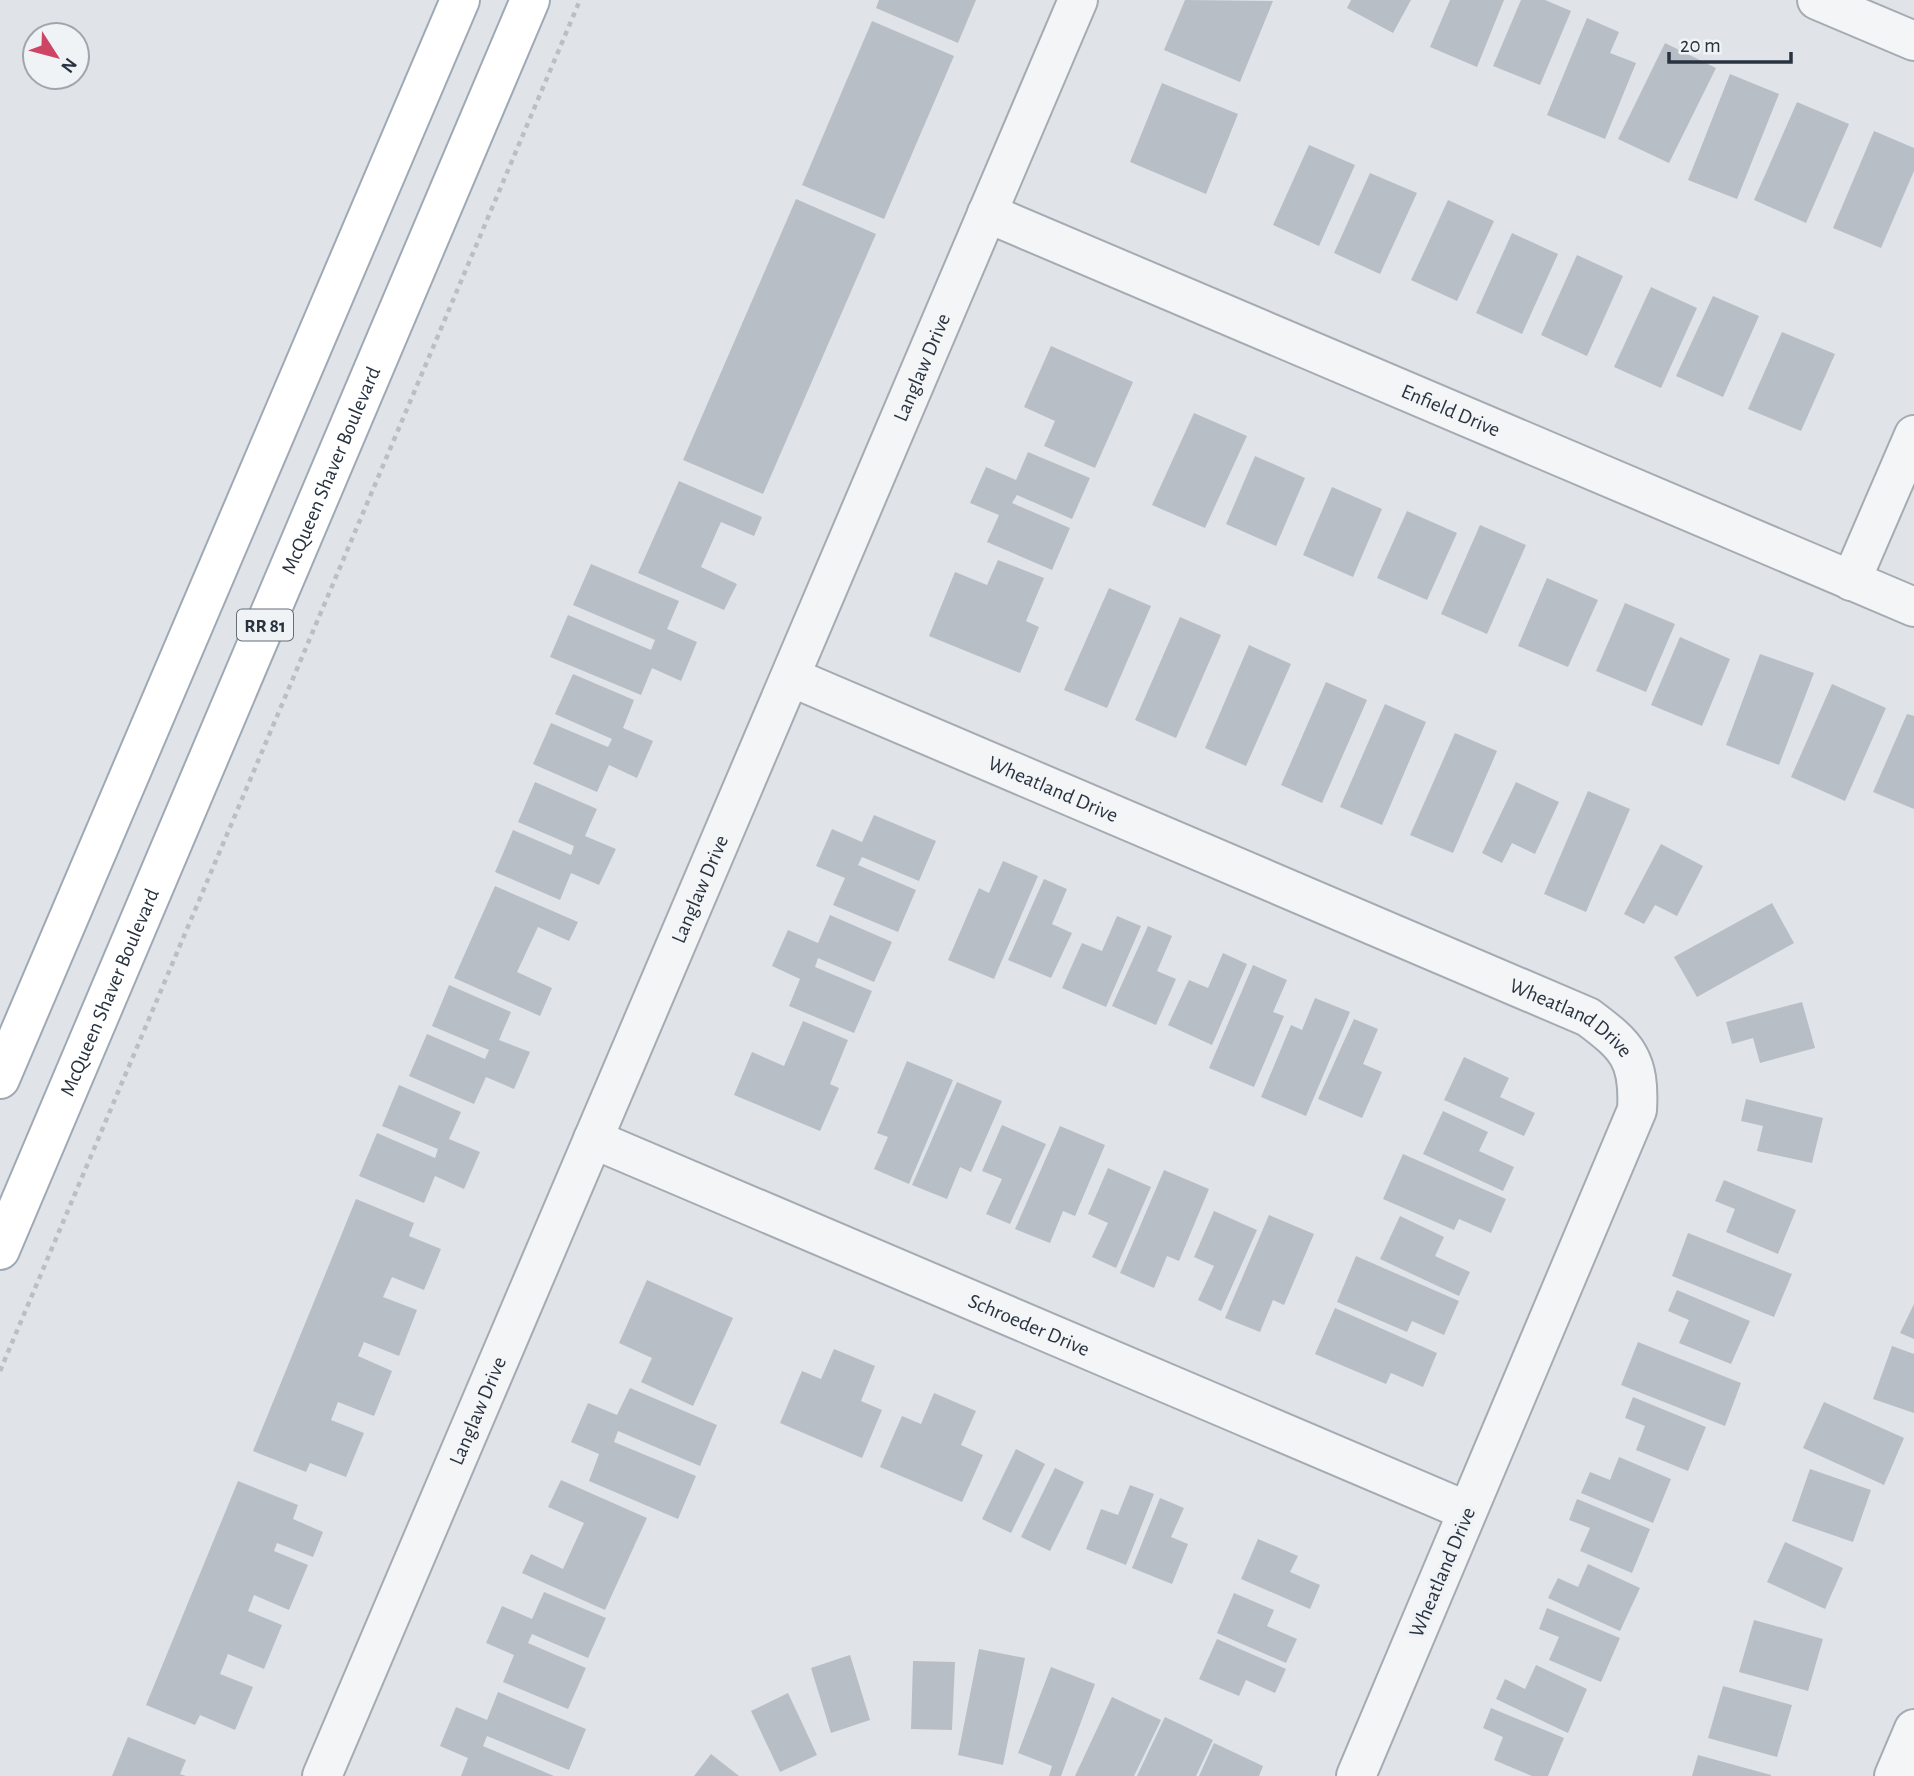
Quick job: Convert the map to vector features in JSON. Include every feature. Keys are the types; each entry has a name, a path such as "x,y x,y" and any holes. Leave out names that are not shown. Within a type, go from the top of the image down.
{"main road":[{"path":"0,1079 460,0"},
{"name":"McQueen Shaver Boulevard","path":"0,1250 530,0"}],"street":[{"name":"Langlaw Drive","path":"322,1776 1078,0"},
{"path":"1817,0 1914,41"},
{"name":"Enfield Drive","path":"987,213 1914,607"},
{"path":"1852,580 1914,435"},
{"name":"Wheatland Drive","path":"791,677 1588,1017 1618,1038 1634,1065 1639,1087 1637,1110 1356,1776"},
{"name":"Schroeder Drive","path":"593,1139 1467,1511"},
{"path":"1894,1776 1914,1729"}],"path":[{"path":"0,1371 580,0"}],"building":[{"path":"879,0 976,0 958,43 876,8"},
{"path":"1185,0 1273,1 1240,82 1164,50"},
{"path":"1351,0 1411,0 1393,33 1347,8"},
{"path":"1450,0 1504,0 1477,67 1430,47"},
{"path":"1521,0 1545,0 1571,11 1540,85 1493,66"},
{"path":"1587,18 1619,32 1610,53 1636,63 1605,139 1547,115"},
{"path":"872,21 954,56 884,219 802,185"},
{"path":"1665,43 1716,68 1669,163 1618,139"},
{"path":"1730,74 1779,94 1737,199 1688,180"},
{"path":"1162,83 1238,114 1206,194 1130,162"},
{"path":"1797,102 1849,124 1806,223 1754,200"},
{"path":"1874,131 1914,148 1914,171 1881,248 1833,228"},
{"path":"1309,145 1355,165 1319,246 1273,225"},
{"path":"1370,173 1417,193 1380,274 1334,253"},
{"path":"796,199 876,234 763,494 683,460"},
{"path":"1448,200 1494,221 1457,301 1411,280"},
{"path":"1512,233 1558,254 1522,334 1476,313"},
{"path":"1577,255 1623,276 1587,356 1541,335"},
{"path":"1651,287 1697,308 1661,388 1614,367"},
{"path":"1713,296 1759,316 1723,397 1676,376"},
{"path":"1782,332 1835,354 1801,431 1748,409"},
{"path":"1051,346 1133,382 1095,468 1044,446 1055,421 1024,407"},
{"path":"1194,413 1247,436 1205,528 1152,505"},
{"path":"1028,452 1090,478 1072,519 1017,495 1012,503 1070,528 1052,570 987,542 999,515 970,503 986,467 1016,480"},
{"path":"1255,456 1305,478 1276,546 1226,524"},
{"path":"679,481 762,517 754,536 721,522 701,567 737,584 724,610 638,573"},
{"path":"1332,487 1382,509 1353,577 1303,555"},
{"path":"1407,511 1457,533 1427,600 1377,578"},
{"path":"1480,525 1526,545 1487,634 1441,614"},
{"path":"998,560 1044,578 1026,621 1039,627 1020,673 929,636 955,572 987,585"},
{"path":"591,564 679,601 667,629 697,642 681,681 652,668 641,695 550,657 568,615 651,650 655,640 573,605"},
{"path":"1547,578 1598,600 1568,667 1518,646"},
{"path":"1109,588 1151,606 1107,708 1064,690"},
{"path":"1625,603 1675,624 1646,692 1596,671"},
{"path":"1180,617 1221,635 1176,738 1135,720"},
{"path":"1680,637 1730,659 1702,726 1651,705"},
{"path":"1249,645 1291,664 1246,766 1205,748"},
{"path":"1760,654 1814,673 1779,765 1726,745"},
{"path":"573,674 634,700 623,728 653,741 637,778 609,765 597,792 533,764 551,723 608,747 612,739 555,714"},
{"path":"1326,682 1367,700 1322,803 1281,785"},
{"path":"1832,684 1886,708 1845,801 1791,777"},
{"path":"1385,704 1426,722 1382,825 1340,807"},
{"path":"1907,714 1914,716 1914,809 1873,792"},
{"path":"1455,733 1497,751 1453,853 1410,835"},
{"path":"535,782 597,809 585,836 616,849 599,885 571,873 560,900 495,872 513,830 571,855 574,846 518,822"},
{"path":"1516,782 1559,802 1535,854 1512,843 1502,863 1482,853"},
{"path":"1588,791 1630,809 1586,912 1544,894"},
{"path":"874,815 936,841 919,881 862,857 858,865 916,890 898,932 833,905 845,878 816,866 832,829 862,842"},
{"path":"1661,844 1703,866 1677,916 1655,905 1644,924 1624,914"},
{"path":"1003,861 1038,876 994,979 948,960 979,888 989,893"},
{"path":"1044,879 1067,889 1052,924 1072,933 1051,978 1008,960"},
{"path":"495,886 578,922 569,941 538,927 517,972 552,988 540,1016 454,978"},
{"path":"1772,903 1794,943 1697,997 1674,957"},
{"path":"830,915 892,942 874,982 818,958 815,967 872,991 854,1033 789,1006 800,979 772,966 788,930 818,943"},
{"path":"1117,916 1141,926 1106,1007 1062,988 1082,943 1102,951"},
{"path":"1148,926 1172,936 1157,971 1176,979 1156,1025 1112,1006"},
{"path":"1223,953 1247,964 1212,1045 1168,1025 1189,980 1208,988"},
{"path":"1253,965 1287,980 1273,1012 1284,1016 1254,1087 1209,1068"},
{"path":"449,985 511,1012 499,1040 530,1052 514,1089 486,1077 474,1104 409,1076 427,1034 485,1059 489,1050 432,1026"},
{"path":"1315,998 1350,1012 1306,1116 1261,1097 1291,1025 1302,1030"},
{"path":"1802,1002 1815,1048 1760,1063 1753,1038 1732,1044 1726,1022"},
{"path":"1354,1019 1378,1029 1363,1064 1382,1072 1362,1118 1318,1099"},
{"path":"803,1021 848,1040 830,1084 839,1088 820,1131 734,1095 752,1052 784,1066"},
{"path":"1464,1057 1509,1078 1500,1097 1535,1113 1524,1136 1444,1100"},
{"path":"907,1061 953,1080 909,1184 874,1169 888,1137 877,1133"},
{"path":"957,1082 1002,1101 971,1172 960,1167 947,1199 912,1185"},
{"path":"399,1085 461,1112 449,1139 480,1152 464,1189 435,1176 424,1203 359,1176 377,1133 435,1158 438,1149 382,1126"},
{"path":"1746,1099 1823,1118 1812,1163 1757,1151 1763,1126 1741,1121"},
{"path":"1443,1111 1488,1132 1479,1151 1514,1167 1503,1191 1423,1154"},
{"path":"1002,1125 1046,1144 1010,1224 986,1214 1002,1179 982,1171"},
{"path":"1060,1126 1105,1145 1075,1216 1063,1211 1050,1243 1015,1229"},
{"path":"1403,1154 1506,1199 1491,1233 1459,1219 1454,1230 1383,1199"},
{"path":"1108,1168 1151,1187 1116,1268 1092,1257 1108,1223 1088,1214"},
{"path":"1164,1170 1209,1189 1179,1261 1167,1256 1154,1288 1120,1273"},
{"path":"1724,1180 1796,1210 1778,1254 1726,1232 1735,1209 1715,1201"},
{"path":"356,1199 414,1223 409,1236 441,1249 424,1290 392,1277 383,1297 417,1310 399,1356 364,1342 358,1356 392,1371 374,1416 338,1402 331,1420 364,1433 346,1477 310,1463 306,1472 253,1451"},
{"path":"1214,1211 1257,1230 1221,1311 1198,1300 1214,1266 1194,1257"},
{"path":"1269,1215 1314,1234 1284,1305 1273,1300 1260,1332 1225,1318"},
{"path":"1400,1216 1444,1237 1435,1256 1470,1272 1459,1296 1380,1259"},
{"path":"1688,1233 1792,1274 1774,1317 1672,1276"},
{"path":"1356,1256 1459,1301 1444,1335 1412,1321 1407,1332 1337,1302"},
{"path":"647,1280 733,1318 693,1406 641,1382 652,1358 619,1343"},
{"path":"1677,1290 1750,1321 1731,1364 1679,1343 1689,1320 1668,1311"},
{"path":"1914,1304 1914,1339 1900,1333"},
{"path":"1335,1308 1437,1353 1423,1387 1391,1373 1386,1384 1315,1354"},
{"path":"1638,1342 1741,1383 1725,1426 1621,1385"},
{"path":"1892,1346 1914,1354 1914,1413 1873,1399"},
{"path":"834,1349 875,1366 861,1401 882,1410 862,1458 780,1423 802,1371 821,1379"},
{"path":"630,1388 717,1425 700,1466 618,1431 614,1442 696,1476 678,1519 589,1481 599,1454 571,1442 588,1403 617,1415"},
{"path":"934,1393 976,1411 961,1445 983,1455 962,1502 880,1467 902,1416 921,1424"},
{"path":"1633,1397 1706,1427 1688,1471 1636,1450 1645,1426 1625,1418"},
{"path":"1824,1402 1904,1438 1884,1485 1803,1448"},
{"path":"1016,1449 1045,1464 1011,1533 982,1519"},
{"path":"1619,1457 1671,1479 1653,1523 1581,1493 1590,1472 1610,1480"},
{"path":"1055,1468 1084,1482 1050,1551 1021,1537"},
{"path":"1810,1469 1871,1490 1853,1542 1792,1521"},
{"path":"561,1480 647,1518 605,1610 522,1573 531,1554 563,1569 584,1523 548,1507"},
{"path":"238,1481 298,1505 293,1519 323,1532 313,1557 277,1543 274,1551 308,1565 289,1610 254,1595 248,1611 282,1625 264,1669 228,1654 220,1674 253,1687 235,1730 200,1715 195,1725 146,1705"},
{"path":"1130,1485 1154,1494 1126,1565 1086,1549 1101,1509 1118,1515"},
{"path":"1160,1498 1184,1508 1171,1537 1188,1544 1172,1584 1132,1568"},
{"path":"1577,1499 1650,1529 1632,1573 1580,1551 1590,1528 1569,1520"},
{"path":"1258,1539 1298,1556 1290,1572 1320,1585 1310,1609 1241,1579"},
{"path":"1785,1542 1843,1568 1825,1609 1767,1582"},
{"path":"1588,1564 1640,1588 1620,1631 1548,1598 1558,1578 1578,1587"},
{"path":"544,1592 606,1618 588,1658 532,1634 528,1643 586,1668 568,1709 503,1682 514,1655 486,1643 502,1606 532,1619"},
{"path":"1234,1593 1274,1610 1267,1626 1297,1639 1286,1663 1217,1633"},
{"path":"1547,1608 1620,1638 1601,1682 1549,1660 1559,1637 1539,1629"},
{"path":"1754,1620 1823,1639 1808,1691 1739,1672"},
{"path":"1217,1639 1286,1669 1275,1693 1246,1680 1239,1696 1199,1679"},
{"path":"979,1649 1025,1658 1003,1765 958,1755"},
{"path":"850,1655 870,1720 831,1733 811,1668"},
{"path":"913,1661 955,1662 952,1730 911,1729"},
{"path":"1536,1665 1587,1689 1568,1733 1496,1699 1505,1679 1525,1689"},
{"path":"1051,1667 1095,1684 1061,1776 1049,1776 1052,1766 1018,1753"},
{"path":"1723,1686 1792,1705 1777,1757 1708,1738"},
{"path":"498,1692 586,1729 569,1770 487,1736 483,1746 554,1776 461,1776 468,1758 440,1746 456,1707 487,1720"},
{"path":"788,1693 817,1755 780,1772 751,1711"},
{"path":"1112,1697 1161,1720 1134,1776 1075,1776"},
{"path":"1491,1708 1564,1738 1548,1776 1532,1776 1494,1760 1503,1737 1483,1728"},
{"path":"1165,1717 1213,1740 1196,1776 1137,1776"},
{"path":"128,1737 186,1760 180,1774 186,1776 112,1776"},
{"path":"1214,1743 1263,1766 1259,1776 1199,1776"},
{"path":"711,1754 739,1776 694,1776"},
{"path":"1698,1755 1771,1775 1771,1776 1692,1776"}]}
